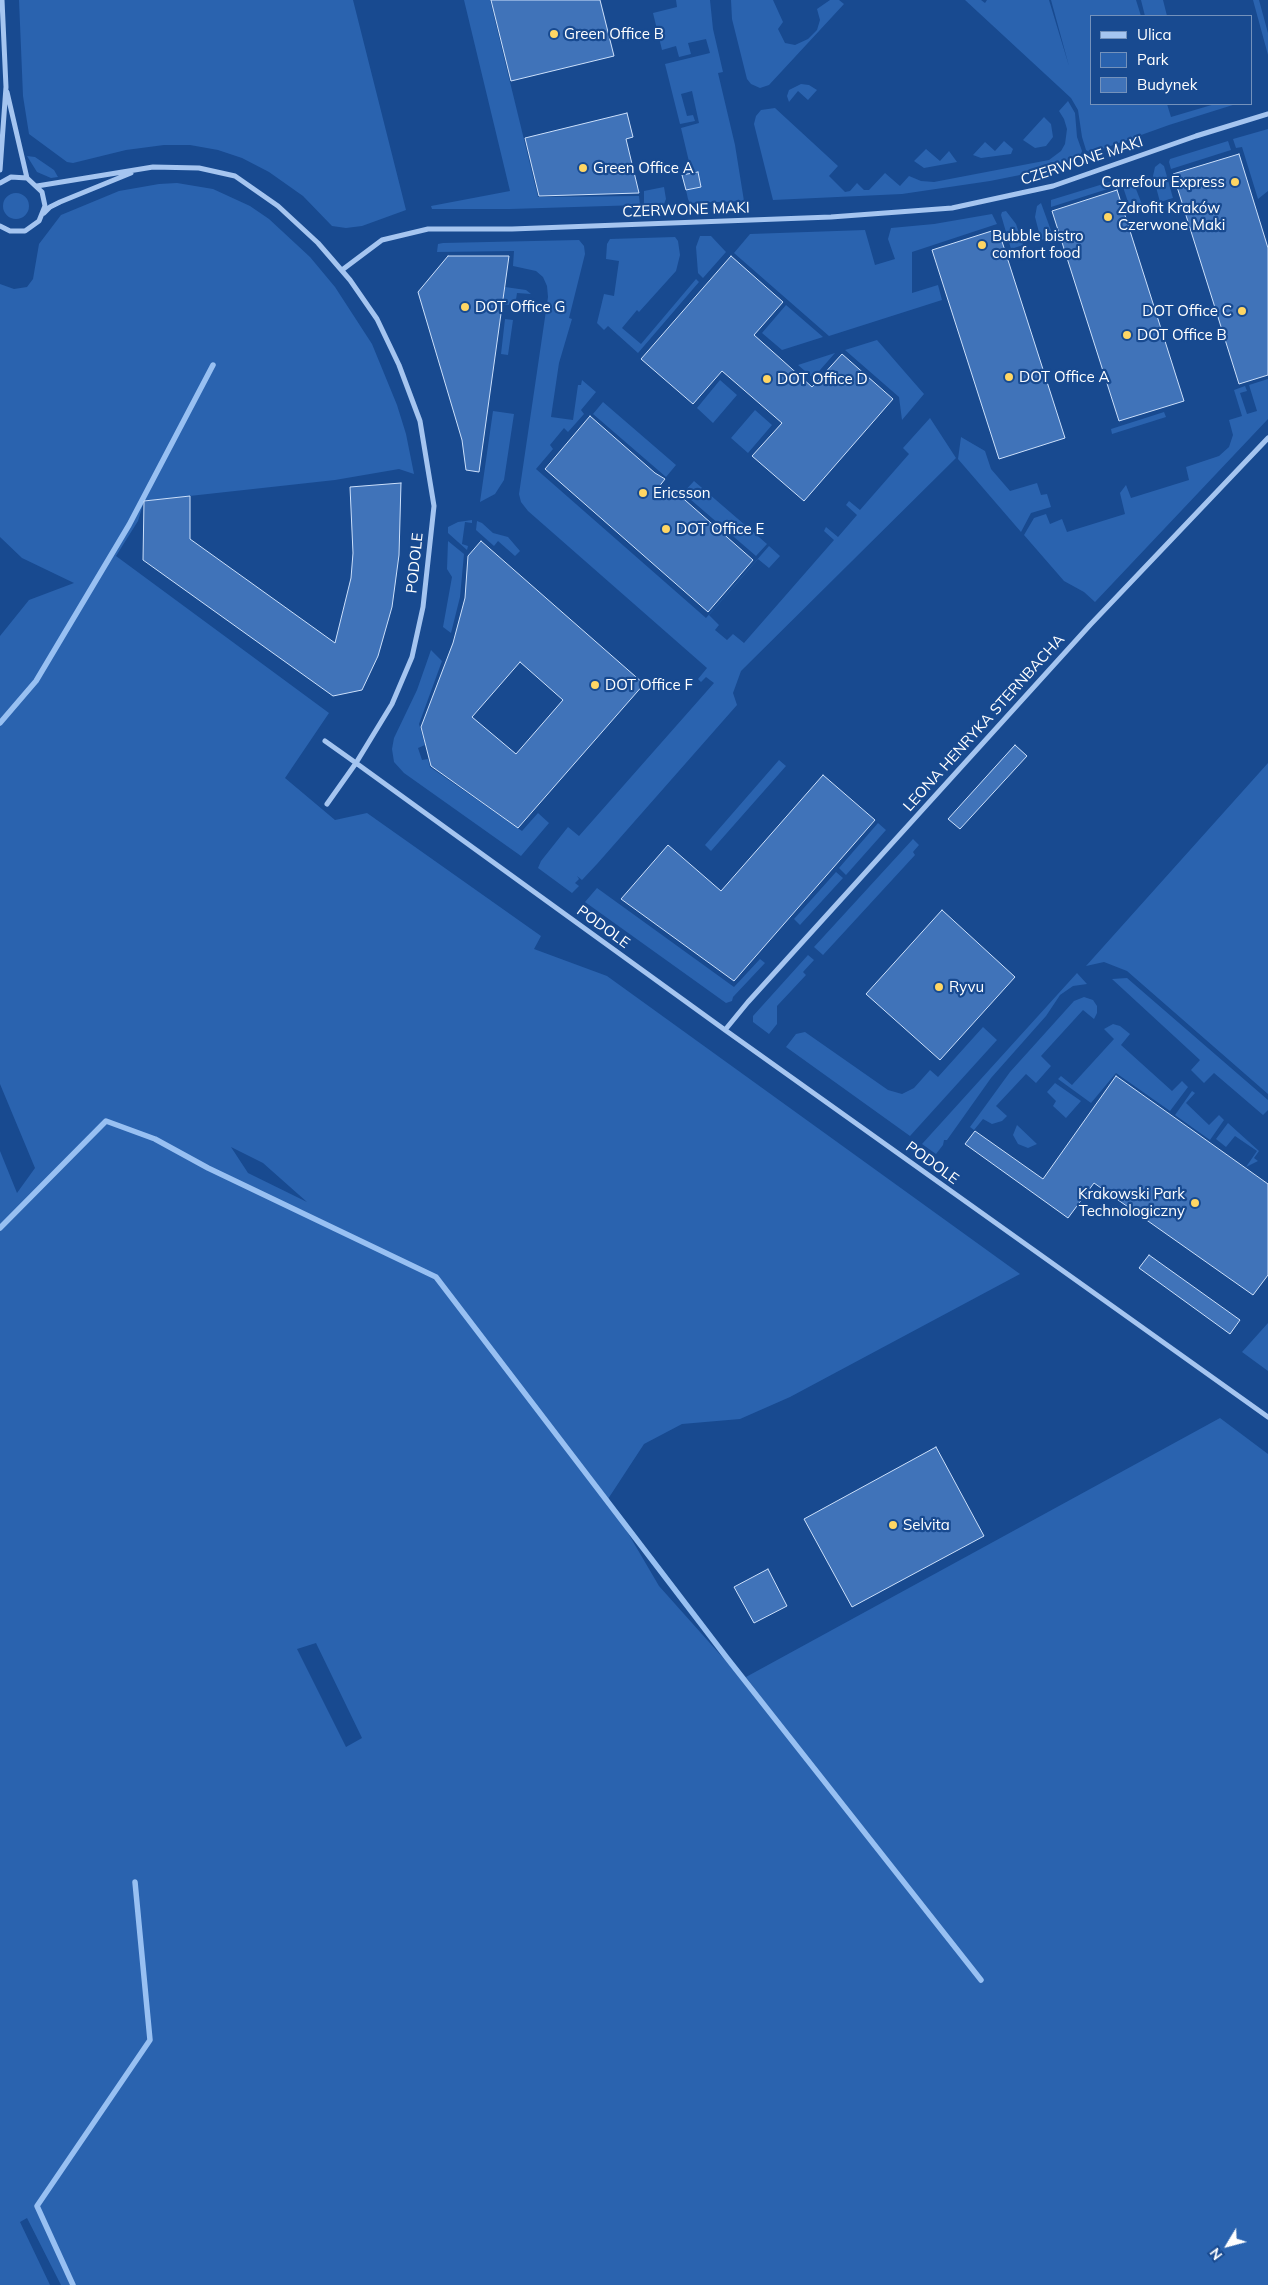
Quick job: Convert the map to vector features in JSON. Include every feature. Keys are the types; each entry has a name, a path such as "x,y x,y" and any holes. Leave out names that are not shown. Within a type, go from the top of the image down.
{"street":[{"path":"0,170 6,87 2,0"},
{"path":"0,226 10,231 25,231 39,221 43,213 44,199 37,186 27,178 6,87"},
{"name":"CZERWONE MAKI","path":"342,270 382,240 428,228 512,229 831,217 918,212 969,205 1069,181 1196,136 1268,114"},
{"path":"37,186 154,168 200,168 235,176 278,206 318,243 342,270"},
{"path":"43,213 55,204 139,170"},
{"path":"0,183 11,178 27,178"},
{"name":"PODOLE","path":"342,270 377,319 399,365 420,421 434,506 423,607 412,657 392,704 356,763 725,1030 1268,1417"},
{"name":"LEONA HENRYKA STERNBACHA","path":"725,1030 748,1002 1090,625 1268,438"},
{"path":"325,741 356,763 327,804"}],"green space":[{"path":"19,0 353,0 406,210 362,226 346,228 332,226 303,196 269,172 242,158 218,150 190,145 164,145 126,150 73,163 67,162 29,134 23,96"},
{"path":"464,0 490,0 538,197 639,196 640,205 432,209 431,206 510,191"},
{"path":"676,0 710,0 713,29 723,72 718,73 735,145 744,201 690,203 688,199 686,190 701,186 697,172 682,175 681,173 691,170 681,128 699,123 692,91 681,94 687,116 693,115 695,121 680,124 665,64 710,53 706,39 688,43 691,54 679,57 676,46 662,50 653,13 677,7"},
{"path":"731,0 773,0 783,22 778,29 785,43 795,45 808,39 817,30 820,20 817,9 830,0 839,0 844,4 769,85 760,88 751,84 747,79 732,19"},
{"path":"965,0 981,0 985,3 987,0 1049,0 1069,66 1051,0 1136,0 1141,15 1090,15 1090,105 1167,105 1171,117 1212,105 1233,105 1169,125 1091,153 1086,150 1078,110 1071,98"},
{"path":"1141,0 1163,0 1167,15 1145,15"},
{"path":"1253,0 1259,0 1268,33 1268,55"},
{"path":"801,84 809,85 817,90 808,100 798,91 789,102 787,96 789,90"},
{"path":"1068,101 1075,113 1077,137 1082,151 1080,157 1020,175 902,194 773,200 754,124 756,116 761,110 775,108 838,166 829,176 845,192 850,191 857,183 864,190 869,190 885,173 900,186 909,176 921,181 934,182 1049,160 1061,151 1065,144 1067,129 1059,111"},
{"path":"1044,117 1051,124 1053,137 1046,146 1035,148 1023,140"},
{"path":"1268,129 1268,191 1258,199 1242,147 1236,148 1233,139"},
{"path":"1004,141 1013,149 1011,154 981,158 973,155 985,142 995,151"},
{"path":"1228,141 1231,150 1171,169 1170,159"},
{"path":"926,149 940,161 949,151 957,162 924,168 914,161"},
{"path":"27,156 35,157 54,170 58,177 51,178 37,172"},
{"path":"1160,163 1164,166 1173,198 1160,202 1153,176 1155,167"},
{"path":"1123,177 1134,184 1143,207 1131,211 1121,181"},
{"path":"1113,181 1117,186 1051,207 1051,200"},
{"path":"177,183 213,189 250,206 269,219 310,257 335,287 372,344 397,405 406,434 414,474 399,469 335,480 144,501 138,521 116,556 329,713 285,778 335,820 367,813 541,936 534,949 607,976 1020,1274 790,1397 740,1419 682,1424 644,1444 608,1499 659,1586 775,1716 746,1677 1220,1418 1268,1454 1268,2285 61,2285 27,2218 20,2222 50,2285 0,2285 0,1151 17,1193 35,1168 0,1084 0,636 29,600 74,583 22,558 0,537 0,284 14,289 27,287 33,279 39,244 61,215 119,191","holes":["231,1147 263,1163 307,1202 248,1173","316,1643 362,1738 346,1747 297,1649"]},
{"path":"664,187 666,199 664,204 644,205 644,191"},
{"path":"16,193 25,197 29,206 25,215 16,219 7,215 3,206 7,197"},
{"path":"1041,203 1053,236 1041,240 1035,217 1037,206"},
{"path":"1006,211 1016,224 1023,245 1011,249 1001,215 1002,212"},
{"path":"992,214 997,224 912,252 912,293 938,285 942,300 829,336 734,253 750,234 865,230 875,265 895,259 888,239 891,228 934,224"},
{"path":"700,236 711,236 726,252 703,278 698,273 696,247"},
{"path":"675,237 678,241 680,255 676,271 622,328 641,344 696,279 699,282 638,353 608,326 604,330 597,323 604,294 614,296 619,261 606,259 607,244 610,239"},
{"path":"579,240 584,246 585,254 569,318 572,319 559,363 551,417 573,420 578,385 581,385 582,380 596,392 581,410 584,414 568,432 564,428 550,445 553,449 536,469 706,618 769,546 780,556 769,568 758,559 709,615 719,625 715,630 727,640 733,634 744,643 834,540 824,531 826,527 838,537 857,515 846,505 849,501 860,510 909,454 903,448 930,418 956,458 741,671 733,693 737,705 597,864 582,880 577,876 579,879 575,883 579,886 572,893 538,868 541,861 568,827 579,836 714,683 706,677 701,682 698,679 707,668 528,511 521,502 519,494 548,297 547,286 543,277 536,271 513,266 514,251 437,252 438,244 443,243"},
{"path":"505,287 526,290 531,294 517,293 515,306 503,304"},
{"path":"786,305 823,337 782,350 762,333"},
{"path":"505,319 513,320 508,355 501,354"},
{"path":"877,340 924,394 902,420 899,397 845,350"},
{"path":"835,353 813,378 798,365"},
{"path":"1268,379 1268,419 1095,602 1084,592 1064,581 1024,535 1034,518 1046,514 1050,524 1062,519 1067,532 1125,514 1120,493 1126,485 1131,498 1189,480 1186,467 1219,456 1229,447 1233,435 1229,420 1242,416 1234,390 1245,386 1247,391 1240,393 1247,414 1257,411 1249,385"},
{"path":"720,380 737,395 713,423 697,408"},
{"path":"603,402 676,465 666,477 593,414"},
{"path":"755,410 772,425 748,453 731,438"},
{"path":"493,411 514,414 504,480 495,494 480,502"},
{"path":"1164,412 1166,417 1112,434 1111,429"},
{"path":"961,437 985,451 991,469 1010,491 1037,483 1041,495 1047,494 1051,507 1031,513 1021,532 958,459"},
{"path":"694,481 767,544 756,556 683,493"},
{"path":"472,520 472,523 465,522 462,544 468,546 467,550 448,533 448,527 458,522"},
{"path":"477,521 493,533 508,537 520,551 515,556 498,541 494,546 476,530"},
{"path":"448,541 464,554 460,597 451,633 443,627 452,577 447,569"},
{"path":"431,650 442,661 419,724 425,745 418,748 422,760 428,759 430,767 522,831 538,813 549,823 521,856 404,773 394,762 392,749 394,738 417,690"},
{"path":"779,760 786,766 711,851 705,845"},
{"path":"1268,763 1268,1094 1127,971 1104,962 1086,966"},
{"path":"878,823 886,830 846,875 839,868"},
{"path":"913,839 919,845 913,852 915,855 823,955 814,947"},
{"path":"836,872 843,878 800,925 794,919"},
{"path":"597,888 734,987 760,959 765,963 733,997 732,1001 726,1003 585,902"},
{"path":"808,955 814,960 803,972 806,975 777,1006 777,1024 769,1034 753,1022 753,1016"},
{"path":"1077,973 1087,984 1073,986 1060,995 1046,1016 991,1078 947,1140 944,1140 943,1145 936,1154 922,1144"},
{"path":"1127,978 1268,1100 1268,1110 1263,1115 1214,1073 1204,1083 1191,1070 1200,1060 1112,979"},
{"path":"1084,997 1093,1000 1097,1006 1097,1013 1094,1019 1083,1010 1041,1056 1051,1066 1036,1083 1026,1074 996,1106 1007,1116 1002,1121 992,1124 983,1119 974,1130 970,1127 1010,1072 1074,1001"},
{"path":"1113,1024 1120,1026 1130,1034 1121,1045 1172,1091 1182,1081 1188,1087 1170,1111 1116,1073 1091,1103 1058,1079 1061,1076 1072,1085 1114,1039 1104,1029"},
{"path":"983,1027 997,1040 910,1136 786,1047 796,1034 805,1032 888,1090 902,1094 914,1088 930,1070 938,1077"},
{"path":"1055,1083 1081,1101 1066,1118 1053,1106 1056,1101 1047,1092"},
{"path":"1192,1091 1195,1093 1186,1103 1209,1125 1219,1115 1224,1120 1210,1140 1175,1115"},
{"path":"1228,1123 1259,1151 1254,1158 1258,1161 1246,1167 1257,1151 1235,1136 1226,1147 1216,1139"},
{"path":"1017,1125 1037,1144 1028,1148 1018,1144 1013,1135"},
{"path":"1268,1323 1268,1371 1242,1352"}],"building":[{"name":"Green Office B","path":"491,0 600,0 614,56 511,81"},
{"name":"Green Office A","path":"627,113 633,137 626,139 639,193 539,196 525,138"},
{"name":"DOT Office C","path":"1239,154 1268,248 1268,375 1239,384 1173,174"},
{"path":"698,172 701,187 686,190 682,175"},
{"name":"DOT Office B","path":"1117,190 1184,401 1119,421 1052,211"},
{"name":"DOT Office A","path":"998,229 1065,438 999,459 932,250"},
{"path":"448,256 509,256 479,472 466,470 462,440 418,292"},
{"name":"DOT Office D","path":"731,256 783,302 754,335 812,387 842,354 893,399 804,501 752,456 782,423 722,371 693,404 641,359"},
{"name":"DOT Office E","path":"590,416 655,473 665,479 658,488 677,493 753,560 708,612 545,469"},
{"path":"401,483 399,555 392,607 378,656 362,690 333,696 143,560 144,501 190,496 190,539 335,643 351,578 353,553 350,487"},
{"name":"DOT Office F","path":"481,541 644,684 518,828 431,766 421,727 453,643 465,598 468,556","holes":["520,662 563,700 516,754 472,717"]},
{"path":"1015,745 1027,756 960,829 948,819"},
{"path":"823,775 875,820 734,981 621,899 668,845 721,891"},
{"name":"Ryvu","path":"942,910 1015,977 940,1060 866,994"},
{"name":"Krakowski Park Technologiczny","path":"1116,1076 1268,1184 1268,1275 1253,1295 1094,1183 1068,1218 965,1144 975,1131 1043,1179"},
{"path":"1149,1255 1240,1320 1230,1334 1139,1268"},
{"name":"Selvita","path":"936,1447 984,1536 852,1607 804,1519"},
{"path":"768,1569 787,1606 754,1623 734,1587"}],"waterway":[{"path":"0,723 36,681 129,525 213,365"},
{"path":"0,1228 106,1121 155,1139 208,1168 436,1277 727,1658 981,1980"},
{"path":"73,2285 37,2206 150,2040 135,1882"}],"place":[{"name":"Green Office B","path":"554,34"},
{"name":"Green Office A","path":"583,168"},
{"name":"Carrefour Express","path":"1235,182"},
{"name":"Zdrofit Kraków Czerwone Maki","path":"1108,217"},
{"name":"Bubble bistro comfort food","path":"982,245"},
{"name":"DOT Office G","path":"465,307"},
{"name":"DOT Office C","path":"1242,311"},
{"name":"DOT Office B","path":"1127,335"},
{"name":"DOT Office A","path":"1009,377"},
{"name":"DOT Office D","path":"767,379"},
{"name":"Ericsson","path":"643,493"},
{"name":"DOT Office E","path":"666,529"},
{"name":"DOT Office F","path":"595,685"},
{"name":"Ryvu","path":"939,987"},
{"name":"Krakowski Park Technologiczny","path":"1195,1203"},
{"name":"Selvita","path":"893,1525"}]}
